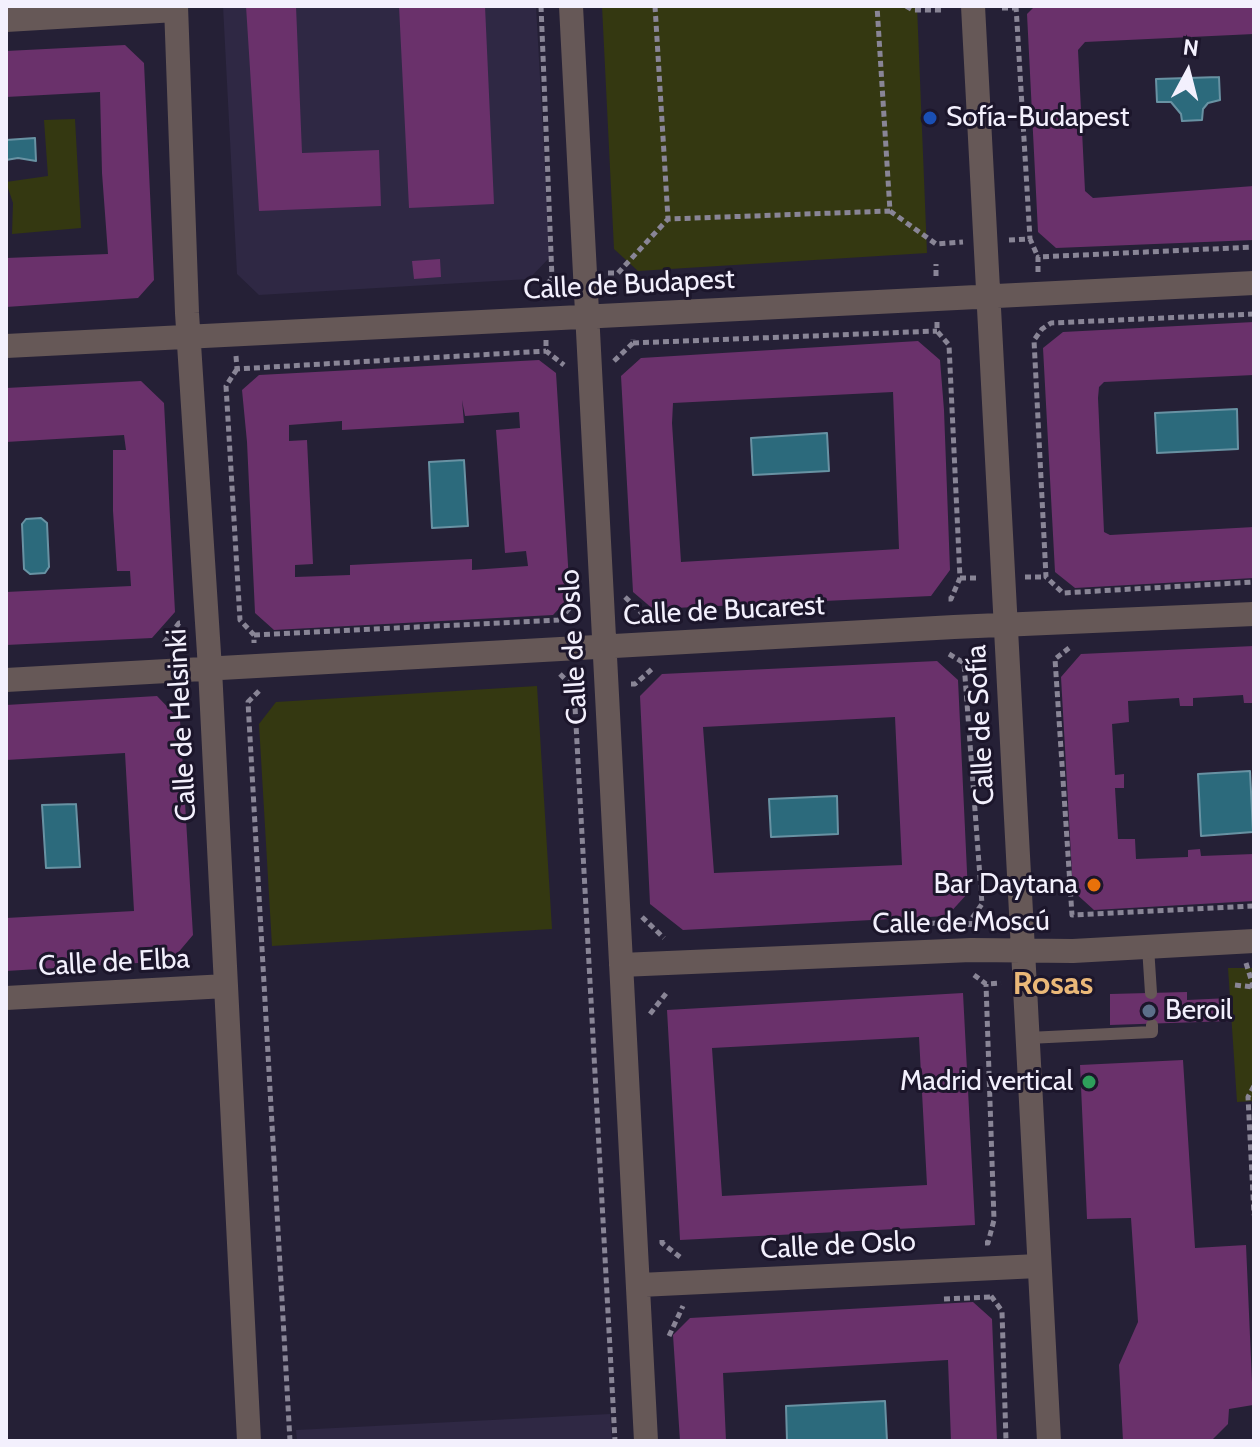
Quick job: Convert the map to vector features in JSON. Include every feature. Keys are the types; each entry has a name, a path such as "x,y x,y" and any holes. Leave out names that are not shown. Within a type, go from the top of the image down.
{"street":[{"name":"Calle de Oslo","path":"571,6 646,1441"},
{"name":"Calle de Sofía","path":"973,6 1049,1441"},
{"path":"6,20 176,8"},
{"name":"Calle de Helsinki","path":"176,8 189,337 210,669 249,1441"},
{"name":"Calle de Budapest","path":"6,346 1254,283"},
{"name":"Calle de Bucarest","path":"6,680 1254,614"},
{"name":"Calle de Moscú","path":"621,965 1024,949 1073,951 1148,947 1250,951"},
{"name":"Calle de Elba","path":"6,998 226,986"},
{"name":"Calle de Oslo","path":"640,1285 1038,1266"}],"lane":[{"path":"1148,947 1151,993"},
{"path":"1028,1038 1152,1032 1152,1025"}],"path":[{"path":"541,6 552,278"},
{"path":"655,6 668,219"},
{"path":"877,6 890,211"},
{"path":"906,6 913,10 944,10"},
{"path":"1002,8 1016,7 1030,239"},
{"path":"618,273 668,219 890,211 936,244"},
{"path":"1254,314 1051,323 1034,340 1046,577 1063,593 1254,582"},
{"path":"633,343 937,331"},
{"path":"935,600 951,599 960,578 949,345"},
{"path":"237,369 226,386 240,620 254,635 256,667"},
{"path":"254,635 559,620"},
{"path":"1083,647 1067,648 1055,659 1072,915 1254,906"},
{"path":"948,653 964,663 982,904"},
{"path":"606,686 635,684 652,669"},
{"path":"548,675 563,674 574,688 615,1441"},
{"path":"635,684 636,700"},
{"path":"272,691 257,692 248,702 290,1441"},
{"path":"642,916 666,940"},
{"path":"909,924 970,921"},
{"path":"1235,985 1254,988 1250,951"},
{"path":"973,1243 988,1243 994,1220 986,984"},
{"path":"650,1028 649,1013 668,991"},
{"path":"1254,1086 1251,1097 1254,1215"},
{"path":"661,1227 662,1243 681,1258 683,1310 669,1332 670,1348"},
{"path":"991,1297 1002,1311 1006,1441"}],"shaded area":[{"path":"223,6 536,6 550,257 529,279 259,295 237,274"},
{"path":"610,1414 612,1441 297,1441 296,1430"}],"green space":[{"path":"602,6 917,6 927,253 638,271 614,249"},
{"path":"75,119 81,228 12,234 13,203 6,182 48,176 44,120"},
{"path":"537,686 552,929 272,946 259,724 276,702"},
{"path":"1228,968 1254,968 1254,1101 1237,1102"}],"water":[{"path":"1219,77 1220,100 1208,103 1203,109 1202,120 1182,121 1181,114 1171,102 1157,102 1156,79"},
{"path":"35,138 36,161 6,160 6,140"},
{"path":"1237,409 1238,449 1157,453 1155,413"},
{"path":"827,433 829,471 753,475 751,438"},
{"path":"464,460 468,526 432,528 429,462"},
{"path":"41,518 47,523 49,567 45,573 30,574 24,569 22,524 26,519"},
{"path":"1250,771 1253,832 1201,836 1198,774"},
{"path":"837,796 838,834 771,837 769,799"},
{"path":"76,804 80,867 46,868 42,805"},
{"path":"885,1401 887,1441 787,1441 786,1406"}],"building":[{"path":"246,6 296,6 302,153 379,150 381,206 259,211"},
{"path":"399,6 485,6 494,204 409,208"},
{"path":"1035,6 1254,6 1254,34 1085,42 1078,50 1085,191 1093,198 1254,186 1254,240 1056,248 1038,232 1027,14"},
{"path":"125,45 144,63 154,280 138,298 6,307 6,258 108,254 100,92 6,97 6,51"},
{"path":"440,259 441,277 414,279 412,261"},
{"path":"1254,322 1254,375 1104,382 1099,387 1098,398 1104,532 1110,535 1254,527 1254,578 1075,588 1055,572 1043,348 1063,332"},
{"path":"918,341 940,360 944,410 950,570 931,596 653,609 633,592 621,376 641,358","holes":["893,392 899,549 681,562 673,403"]},
{"path":"539,360 556,373 570,597 553,615 274,630 255,613 242,390 259,375","holes":["462,400 465,416 519,412 520,428 496,430 505,553 526,551 528,566 472,570 472,559 350,565 350,575 295,577 295,565 313,564 307,440 289,441 289,425 342,421 342,430 464,423"]},
{"path":"141,381 164,403 175,612 152,638 6,645 6,592 131,586 130,571 117,571 113,511 113,450 126,450 124,435 6,442 6,388"},
{"path":"1254,646 1254,703 1244,703 1243,695 1193,698 1193,706 1180,706 1179,698 1128,701 1129,722 1112,724 1115,775 1124,774 1124,788 1115,788 1118,839 1135,839 1136,859 1188,857 1188,850 1200,849 1201,856 1254,854 1254,901 1094,910 1073,891 1061,677 1081,654"},
{"path":"937,661 958,680 968,893 947,916 683,930 650,904 640,696 662,674","holes":["895,717 902,865 714,873 703,727"]},
{"path":"157,696 180,720 193,935 171,961 6,971 6,918 134,911 125,753 6,760 6,705"},
{"name":"Beroil","path":"1187,992 1187,1000 1230,998 1231,1021 1110,1025 1110,994"},
{"path":"963,993 975,1225 680,1240 667,1010","holes":["919,1037 927,1185 722,1196 712,1048"]},
{"path":"1183,1060 1195,1248 1246,1245 1253,1405 1229,1409 1228,1424 1211,1441 1123,1441 1119,1365 1138,1322 1131,1218 1087,1219 1080,1065"},
{"path":"973,1302 992,1319 997,1441 951,1441 948,1360 723,1373 726,1441 680,1441 673,1335 690,1318"}],"place":[{"name":"Sofía-Budapest","path":"930,118"},
{"name":"Bar Daytana","path":"1094,885"},
{"name":"Beroil","path":"1149,1011"},
{"name":"Madrid vertical","path":"1089,1082"}],"district":[{"name":"Rosas","path":"1053,985"}]}
